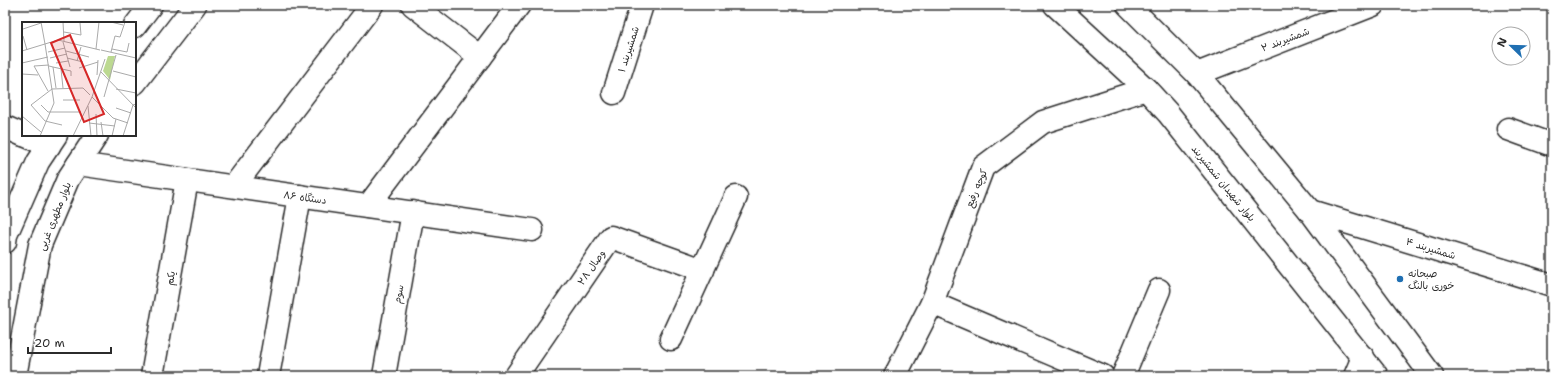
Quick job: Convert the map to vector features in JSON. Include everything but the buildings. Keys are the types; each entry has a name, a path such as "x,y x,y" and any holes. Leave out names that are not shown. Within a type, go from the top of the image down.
{"street":[{"path":"136,25 151,5"},
{"path":"136,83 195,5"},
{"path":"234,186 372,5"},
{"path":"413,5 480,57"},
{"path":"368,206 519,5"},
{"name":"شمشیربند ۱","path":"614,93 642,5"},
{"name":"بلوار شهیدان شمشیربند","path":"1055,5 1146,89 1168,113 1359,366 1378,376"},
{"path":"1128,5 1197,74 1310,211 1432,376"},
{"name":"شمشیربند ۲","path":"1197,74 1373,5"},
{"name":"کوچه رفیع","path":"895,376 932,303 983,167 1043,122 1146,89"},
{"path":"5,127 22,135"},
{"path":"1508,129 1552,145"},
{"path":"29,136 52,140 78,164"},
{"name":"بلوار مطهری غربی","path":"15,376 40,245 68,179 96,136"},
{"path":"5,242 6,235 38,162 52,140"},
{"name":"دستگاه ۸۶","path":"78,164 532,230"},
{"name":"یکم","path":"152,376 187,180"},
{"path":"268,376 300,196"},
{"path":"671,339 736,197"},
{"name":"شمشیربند ۴","path":"1310,211 1552,285"},
{"name":"سوم","path":"384,376 413,212"},
{"name":"وصال ۲۸","path":"516,376 611,237 703,270"},
{"path":"1123,376 1159,290"},
{"path":"932,303 1103,376"}],"place":[{"name":"صبحانه خوری بالنگ","path":"1400,279"}]}
